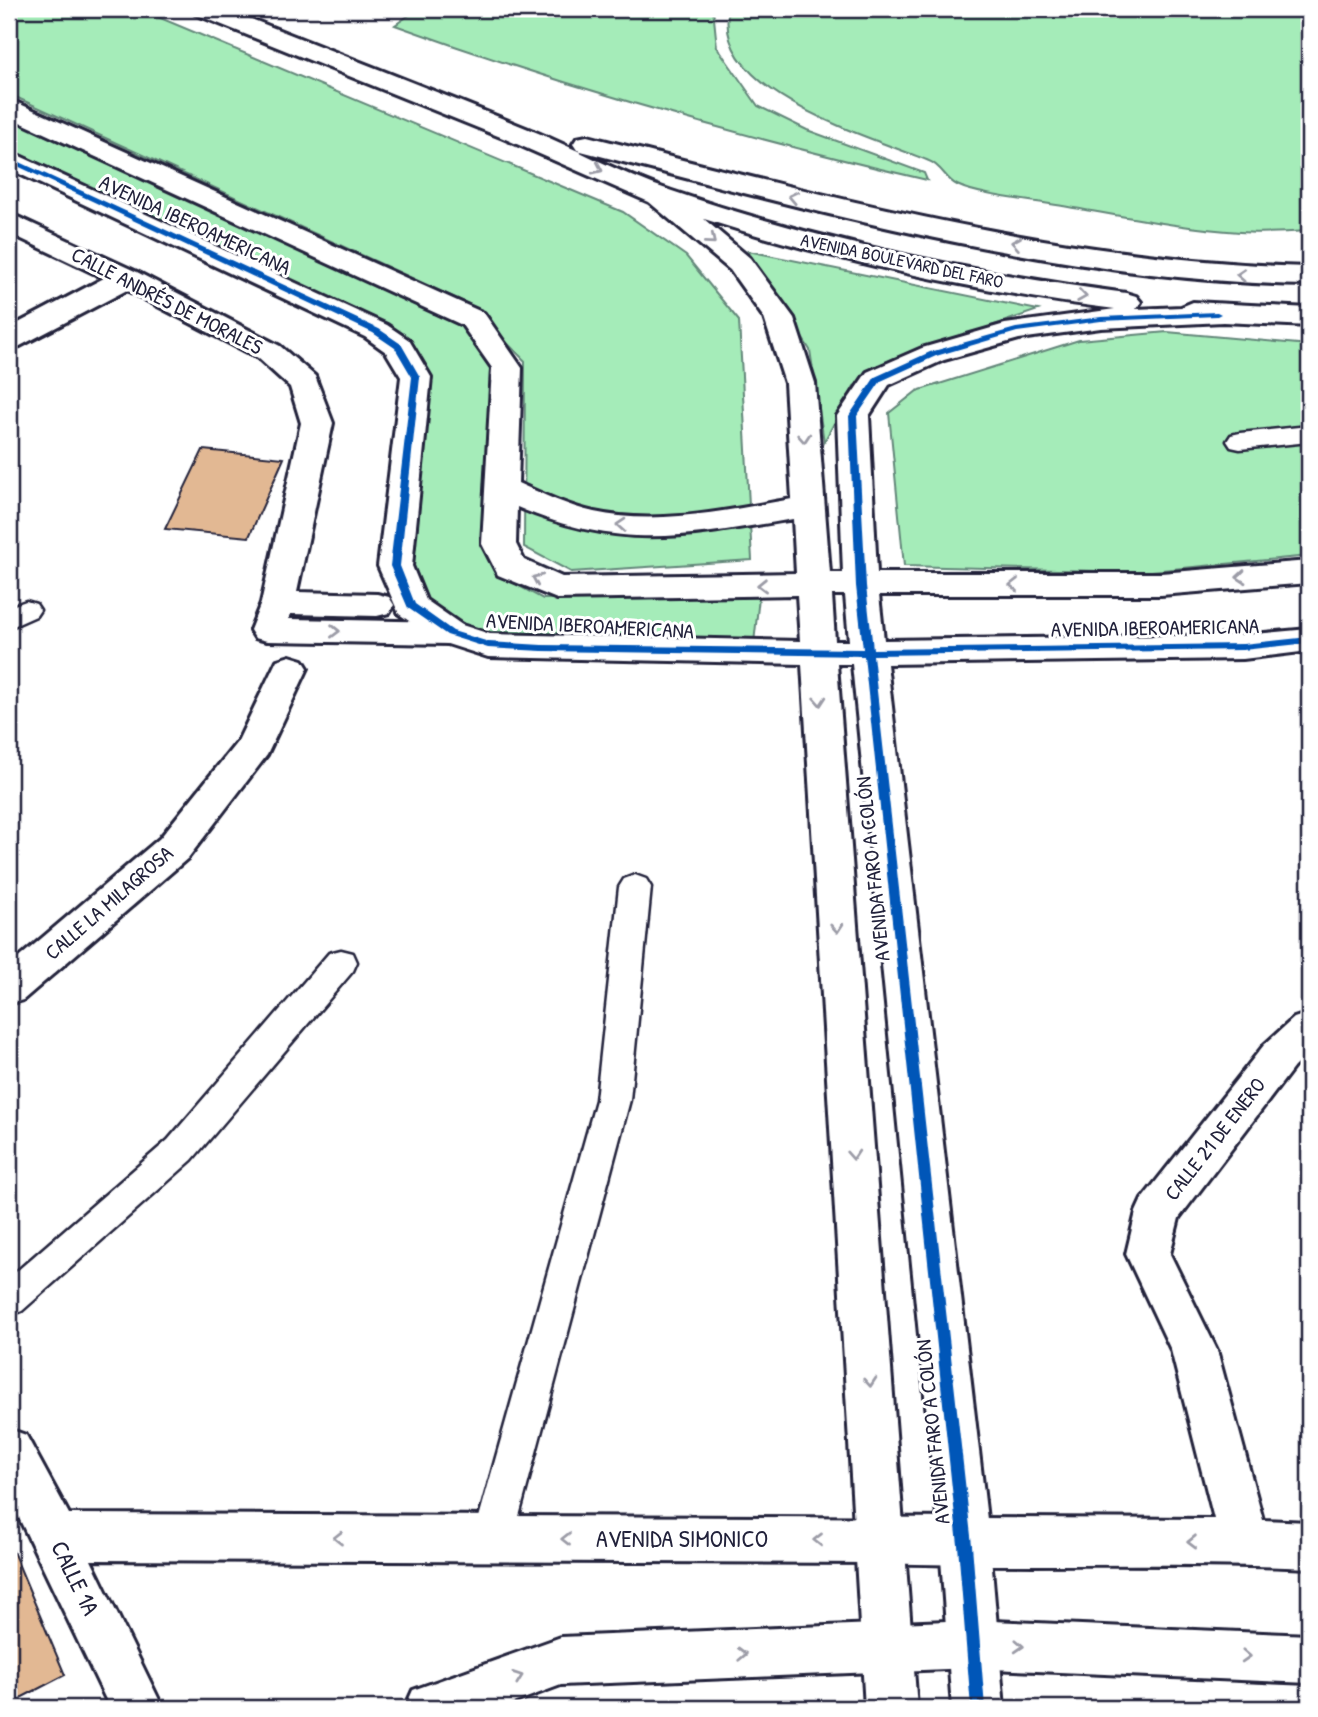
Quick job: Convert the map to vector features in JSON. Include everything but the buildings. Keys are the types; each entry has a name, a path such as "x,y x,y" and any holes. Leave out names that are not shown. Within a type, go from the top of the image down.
{"street":[{"name":"AVENIDA BOULEVARD DEL FARO","path":"204,9 513,132 659,196 767,230 885,260 1045,291 1217,314 1309,317"},
{"name":"AVENIDA IBEROAMERICANA","path":"9,107 473,319 507,368 499,544 510,567 557,588 814,584 1161,584 1309,572"},
{"name":"AVENIDA BOULEVARD DEL FARO","path":"513,132 584,143 770,192 946,230 1106,259 1239,275 1309,276"},
{"name":"AVENIDA IBEROAMERICANA","path":"9,159 376,331 398,346 416,377 395,566 411,606 450,633 488,645 542,648 817,653 1243,647 1309,640"},
{"name":"AVENIDA FARO A COLÓN","path":"659,196 740,264 779,318 800,383 891,1708"},
{"name":"CALLE ANDRÉS DE MORALES","path":"9,222 127,278 269,352 304,383 317,423 272,616"},
{"path":"9,340 127,278"},
{"name":"AVENIDA FARO A COLÓN","path":"978,1708 965,1545 861,586 853,416 878,379 933,354 1016,330 1101,319 1217,314"},
{"path":"501,488 565,515 602,524 645,527 700,523 809,506"},
{"path":"272,616 411,606"},
{"path":"272,616 450,633"},
{"name":"CALLE LA MILAGROSA","path":"9,989 174,848 254,746 290,668"},
{"name":"CALLE 21 DE ENERO","path":"1244,1541 1194,1350 1149,1254 1158,1212 1279,1056 1309,1029"},
{"name":"CALLE 1A","path":"9,1450 55,1537 137,1708"},
{"name":"AVENIDA SIMONICO","path":"55,1537 881,1540 965,1545 1244,1541 1309,1545"},
{"path":"443,1706 561,1661 971,1644 1309,1659"}],"lane":[{"path":"1240,441 1309,434"},
{"path":"493,1539 613,1100 635,887"},
{"path":"9,1300 180,1150 341,962"}],"green space":[{"path":"9,9 139,9 623,212 686,256 739,321 752,560 571,572 524,547 525,361 469,304 9,94"},
{"path":"418,9 713,9 717,47 758,106 807,130 924,173 927,180 792,147 592,91 395,25"},
{"path":"729,9 1309,9 1309,231 1249,233 1193,227 966,189 953,183 933,163 836,125 800,108 769,88 744,65 730,39"},
{"path":"9,112 469,330 492,369 499,575 543,599 759,597 754,643 498,638 455,626 420,601 405,567 405,342 9,153"},
{"path":"748,251 1038,310 930,347 854,386 824,442 810,350"},
{"path":"1167,332 1309,345 1309,556 1141,572 904,566 889,413 917,391 1079,340"}],"cycle path":[{"path":"9,159 376,331 398,346 416,377 395,566 411,606 450,633 488,645 542,648 817,653 1243,647 1309,640"},
{"path":"978,1708 965,1545 861,586 853,416 878,379 933,354 1016,330 1101,319 1217,314"}]}
